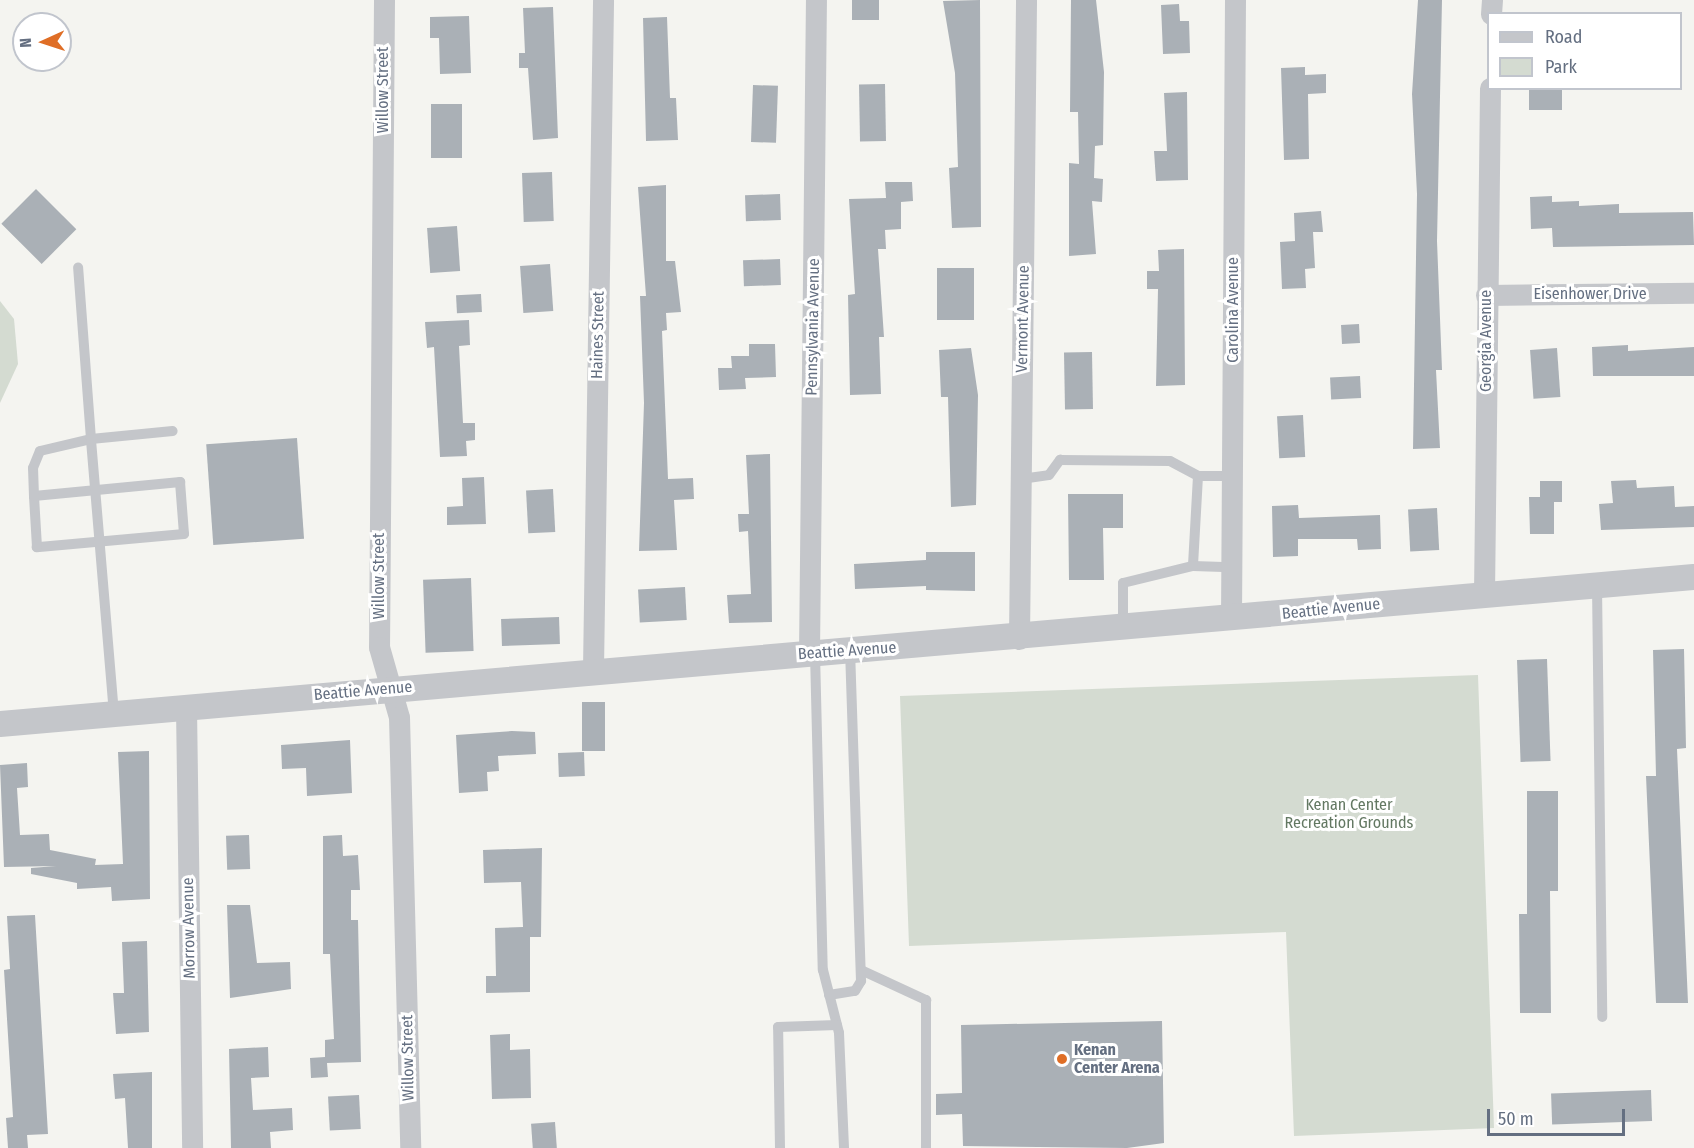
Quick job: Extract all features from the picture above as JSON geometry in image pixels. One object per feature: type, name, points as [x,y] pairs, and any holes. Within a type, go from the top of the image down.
[{"type":"street","name":"Willow Street","points":[[384,0],[379,647],[387,688],[399,717],[411,1148]]},
{"type":"street","name":"Haines Street","points":[[593,669],[603,0]]},
{"type":"street","name":"Pennsylvania Avenue","points":[[812,653],[816,0]]},
{"type":"street","name":"Vermont Avenue","points":[[1019,639],[1026,0]]},
{"type":"street","name":"Carolina Avenue","points":[[1231,619],[1235,0]]},
{"type":"street","name":"Georgia Avenue","points":[[1484,594],[1490,90]]},
{"type":"street","name":"Eisenhower Drive","points":[[1486,295],[1694,293]]},
{"type":"street","name":"Beattie Avenue","points":[[0,724],[593,669],[1019,639],[1484,594],[1694,577]]},
{"type":"street","name":"Morrow Avenue","points":[[186,708],[192,1148]]},
{"type":"lane","points":[[78,267],[114,714]]},
{"type":"lane","points":[[34,496],[180,482],[184,534],[37,547],[34,496],[33,468],[40,451],[91,440],[172,431]]},
{"type":"lane","points":[[1021,479],[1049,475],[1060,460],[1170,461],[1198,476],[1232,476]]},
{"type":"lane","points":[[1193,566],[1198,476]]},
{"type":"lane","points":[[1123,629],[1123,583],[1193,566],[1231,567]]},
{"type":"lane","points":[[1597,585],[1602,1017]]},
{"type":"lane","points":[[829,995],[855,991],[861,970],[850,650]]},
{"type":"lane","points":[[812,653],[824,970],[837,1025],[844,1148]]},
{"type":"lane","points":[[861,970],[926,1000],[926,1148]]},
{"type":"lane","points":[[780,1148],[778,1027],[837,1025]]},
{"type":"green space","points":[[0,301],[14,319],[18,364],[0,403]]},
{"type":"green space","name":"Kenan Center Recreation Grounds","points":[[1478,675],[1494,1128],[1294,1136],[1286,932],[909,946],[900,696]]},
{"type":"building","points":[[852,0],[879,0],[879,20],[852,20]]},
{"type":"building","points":[[980,0],[981,227],[952,228],[949,168],[958,167],[955,73],[943,1]]},
{"type":"building","points":[[1071,0],[1096,0],[1104,72],[1103,145],[1095,146],[1094,178],[1103,179],[1102,202],[1092,201],[1096,254],[1069,256],[1069,163],[1079,164],[1078,112],[1070,112]]},
{"type":"building","points":[[1418,0],[1442,0],[1437,241],[1442,370],[1436,370],[1440,448],[1413,449],[1417,194],[1412,94]]},
{"type":"building","points":[[1179,4],[1180,21],[1189,21],[1190,53],[1163,54],[1161,5]]},
{"type":"building","points":[[553,7],[558,138],[533,140],[528,68],[519,68],[519,53],[525,53],[523,8]]},
{"type":"building","points":[[469,16],[471,73],[440,74],[439,38],[430,38],[430,17]]},
{"type":"building","points":[[667,17],[670,98],[676,98],[678,140],[646,141],[643,18]]},
{"type":"building","points":[[1305,67],[1305,75],[1326,74],[1326,93],[1308,94],[1309,159],[1284,160],[1281,68]]},
{"type":"building","points":[[859,84],[885,84],[886,141],[860,141]]},
{"type":"building","points":[[753,85],[778,86],[776,143],[751,142]]},
{"type":"building","points":[[1529,90],[1562,90],[1562,110],[1529,110]]},
{"type":"building","points":[[1187,92],[1188,180],[1156,181],[1154,151],[1167,151],[1164,93]]},
{"type":"building","points":[[431,104],[462,104],[462,158],[431,158]]},
{"type":"building","points":[[552,172],[554,221],[524,222],[522,173]]},
{"type":"building","points":[[885,182],[912,182],[913,201],[901,202],[901,229],[885,230],[886,249],[878,249],[884,337],[879,337],[881,394],[850,395],[848,295],[855,294],[849,199],[886,198]]},
{"type":"building","points":[[666,185],[666,261],[675,261],[681,312],[666,313],[667,330],[662,331],[668,479],[693,478],[694,499],[674,500],[677,550],[639,551],[644,403],[640,296],[646,296],[638,187]]},
{"type":"building","points":[[36,189],[76,229],[42,264],[1,224]]},
{"type":"building","points":[[780,194],[781,220],[746,221],[745,195]]},
{"type":"building","points":[[1552,196],[1552,202],[1579,201],[1579,206],[1619,204],[1619,213],[1693,212],[1694,245],[1553,247],[1552,228],[1531,229],[1530,197]]},
{"type":"building","points":[[1321,211],[1323,232],[1313,232],[1315,268],[1305,269],[1306,288],[1282,289],[1280,242],[1295,241],[1294,213]]},
{"type":"building","points":[[457,226],[460,271],[430,273],[427,228]]},
{"type":"building","points":[[1184,249],[1185,385],[1156,386],[1158,289],[1147,289],[1147,271],[1159,271],[1158,250]]},
{"type":"building","points":[[780,259],[781,285],[744,286],[743,260]]},
{"type":"building","points":[[550,264],[553,311],[523,313],[520,266]]},
{"type":"building","points":[[937,268],[974,268],[974,320],[937,320]]},
{"type":"building","points":[[481,294],[482,312],[457,313],[456,295]]},
{"type":"building","points":[[469,320],[470,345],[459,346],[463,423],[475,423],[475,440],[466,441],[467,456],[440,457],[434,347],[427,348],[425,322]]},
{"type":"building","points":[[1359,324],[1360,343],[1342,344],[1341,325]]},
{"type":"building","points":[[749,344],[775,344],[776,377],[745,378],[746,389],[719,390],[718,368],[732,368],[731,356],[749,356]]},
{"type":"building","points":[[1628,345],[1628,351],[1694,347],[1694,376],[1593,376],[1592,347]]},
{"type":"building","points":[[971,348],[978,395],[976,505],[951,507],[948,397],[941,397],[939,350]]},
{"type":"building","points":[[1557,348],[1560,397],[1533,399],[1530,350]]},
{"type":"building","points":[[1064,352],[1092,352],[1093,409],[1065,409]]},
{"type":"building","points":[[1360,376],[1361,398],[1331,400],[1330,378]]},
{"type":"building","points":[[1303,415],[1305,457],[1279,458],[1277,416]]},
{"type":"building","points":[[297,438],[304,539],[213,545],[206,444]]},
{"type":"building","points":[[770,454],[772,622],[729,623],[727,595],[751,594],[748,531],[739,532],[738,514],[749,514],[746,455]]},
{"type":"building","points":[[484,477],[486,524],[447,525],[447,507],[463,506],[462,478]]},
{"type":"building","points":[[1636,480],[1637,488],[1674,486],[1675,507],[1694,506],[1694,527],[1601,530],[1599,504],[1613,503],[1611,481]]},
{"type":"building","points":[[1540,481],[1562,481],[1562,502],[1554,502],[1554,534],[1530,534],[1529,497],[1540,497]]},
{"type":"building","points":[[553,489],[555,532],[528,533],[526,490]]},
{"type":"building","points":[[1068,494],[1123,494],[1123,528],[1103,528],[1104,580],[1069,580]]},
{"type":"building","points":[[1298,505],[1299,518],[1380,515],[1381,549],[1358,550],[1357,539],[1298,539],[1298,556],[1273,557],[1272,506]]},
{"type":"building","points":[[1437,508],[1439,550],[1410,551],[1408,510]]},
{"type":"building","points":[[926,552],[975,552],[975,591],[926,590],[926,586],[855,589],[854,564],[926,560]]},
{"type":"building","points":[[471,578],[474,651],[426,653],[423,580]]},
{"type":"building","points":[[685,587],[687,620],[640,622],[638,589]]},
{"type":"building","points":[[559,617],[560,644],[502,646],[501,619]]},
{"type":"building","points":[[1684,649],[1686,748],[1677,749],[1688,1003],[1656,1003],[1646,776],[1656,776],[1653,650]]},
{"type":"building","points":[[1547,659],[1551,761],[1521,762],[1517,660]]},
{"type":"building","points":[[582,702],[605,702],[605,751],[582,751]]},
{"type":"building","points":[[512,731],[535,732],[536,754],[498,756],[499,771],[487,772],[488,791],[459,793],[456,735]]},
{"type":"building","points":[[350,740],[352,793],[307,796],[306,768],[282,769],[281,745]]},
{"type":"building","points":[[149,751],[150,899],[112,901],[111,887],[77,889],[77,883],[31,874],[31,868],[56,866],[4,867],[0,765],[27,763],[28,787],[17,788],[20,835],[49,834],[50,850],[96,859],[95,865],[123,864],[118,752]]},
{"type":"building","points":[[584,752],[585,776],[559,777],[558,753]]},
{"type":"building","points":[[1527,791],[1558,791],[1558,891],[1550,891],[1551,1013],[1520,1013],[1519,914],[1527,914]]},
{"type":"building","points":[[249,835],[250,869],[227,870],[226,836]]},
{"type":"building","points":[[342,835],[343,856],[358,855],[360,890],[351,890],[351,920],[358,920],[361,1062],[327,1063],[328,1077],[311,1078],[310,1058],[325,1057],[325,1040],[334,1039],[330,954],[323,954],[323,836]]},
{"type":"building","points":[[542,848],[541,937],[530,937],[530,992],[486,993],[486,976],[496,976],[495,928],[523,927],[521,882],[484,883],[483,850]]},
{"type":"building","points":[[227,905],[250,905],[257,963],[290,962],[291,989],[230,998]]},
{"type":"building","points":[[35,915],[48,1134],[27,1135],[28,1148],[8,1148],[6,1118],[13,1117],[4,970],[10,969],[7,916]]},
{"type":"building","points":[[147,941],[149,1032],[116,1034],[113,993],[124,993],[122,942]]},
{"type":"building","name":"Kenan Center Arena","points":[[1162,1021],[1164,1143],[1127,1148],[963,1146],[962,1114],[936,1115],[936,1094],[962,1093],[961,1025]]},
{"type":"building","points":[[510,1034],[510,1050],[530,1049],[531,1098],[492,1099],[490,1035]]},
{"type":"building","points":[[268,1047],[269,1077],[251,1078],[253,1110],[292,1108],[293,1130],[270,1132],[271,1148],[231,1148],[229,1049]]},
{"type":"building","points":[[152,1072],[152,1148],[128,1148],[125,1098],[115,1099],[113,1074]]},
{"type":"building","points":[[1651,1090],[1652,1121],[1552,1124],[1551,1093]]},
{"type":"building","points":[[359,1095],[361,1129],[330,1131],[328,1097]]},
{"type":"building","points":[[555,1122],[557,1148],[533,1148],[531,1124]]},
{"type":"place","name":"Kenan Center Arena","points":[[1062,1059]]}]
